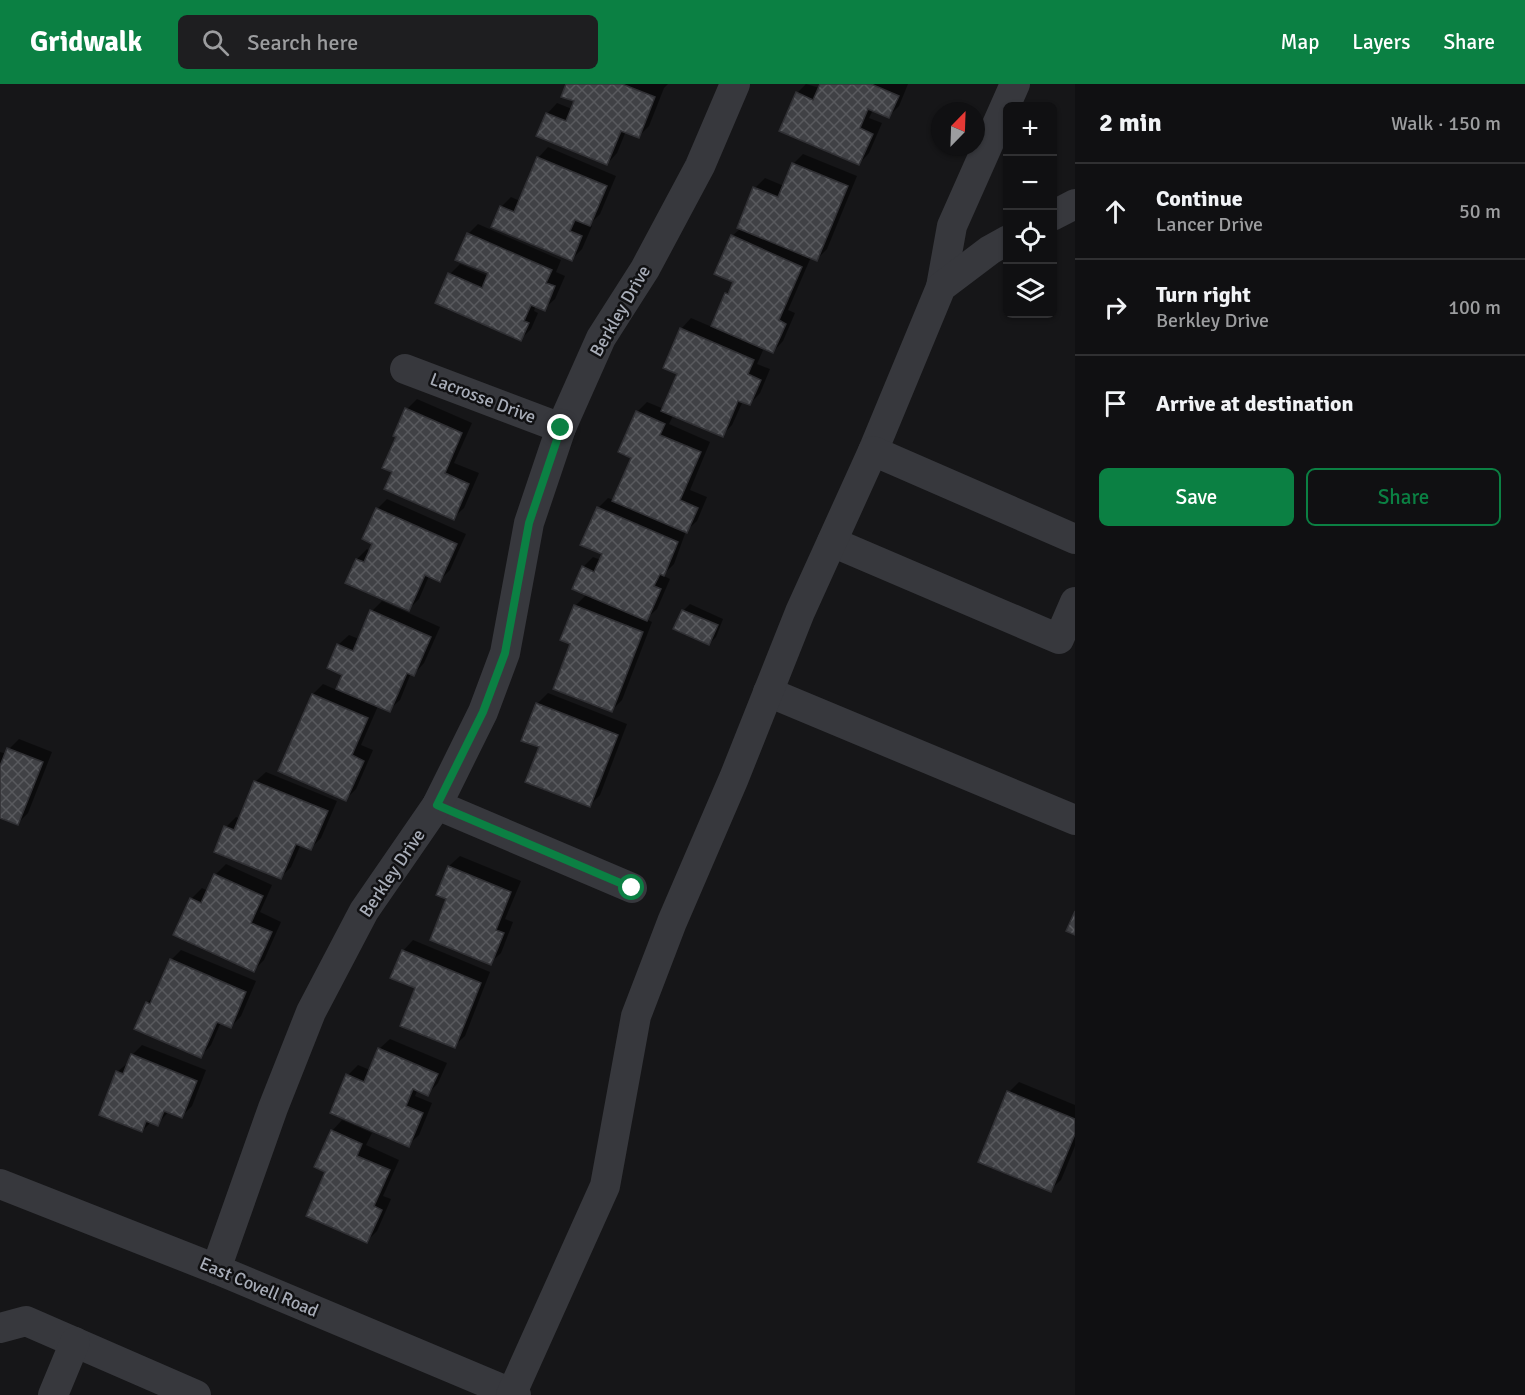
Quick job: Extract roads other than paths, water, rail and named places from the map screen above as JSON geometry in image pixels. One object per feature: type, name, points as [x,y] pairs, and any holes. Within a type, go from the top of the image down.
[{"type":"street","name":"Berkley Drive","points":[[216,1269],[273,1108],[311,1012],[364,911],[437,805],[483,712],[505,653],[529,523],[561,428],[601,338],[645,269],[700,166],[735,84]]},
{"type":"street","points":[[513,1394],[605,1186],[636,1016],[672,922],[734,778],[800,612],[873,451],[941,287],[952,226],[1015,84]]},
{"type":"street","points":[[1057,214],[1075,204]]},
{"type":"street","points":[[941,287],[1003,243]]},
{"type":"street","name":"Lacrosse Drive","points":[[405,369],[561,428]]},
{"type":"street","points":[[873,451],[1075,539]]},
{"type":"street","points":[[832,543],[1059,639],[1075,602]]},
{"type":"street","points":[[768,692],[1075,820]]},
{"type":"street","points":[[437,805],[632,888]]},
{"type":"street","name":"East Covell Road","points":[[0,1184],[216,1269],[513,1394]]},
{"type":"street","points":[[0,1328],[26,1321],[196,1395]]},
{"type":"street","points":[[53,1395],[75,1342]]}]
